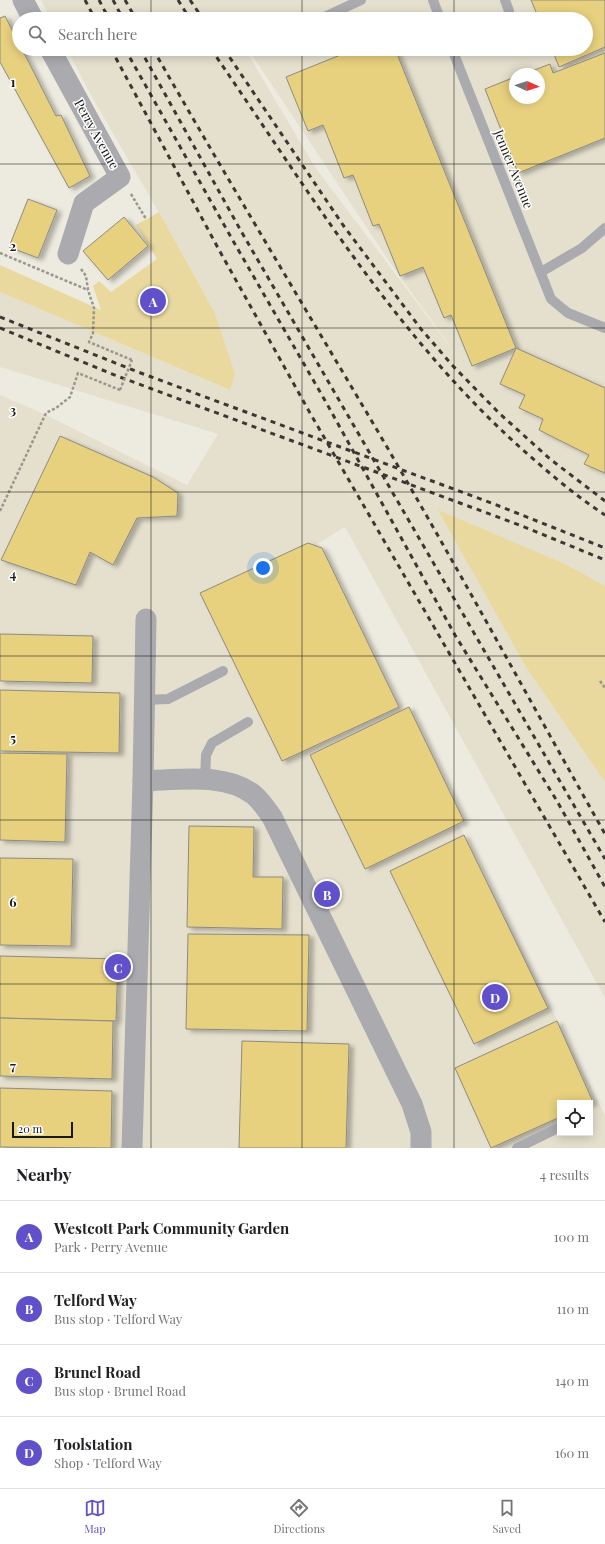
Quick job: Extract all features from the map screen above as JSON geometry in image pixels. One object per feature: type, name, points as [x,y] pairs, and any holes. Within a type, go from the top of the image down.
[{"type":"street","points":[[23,0],[29,12]]},
{"type":"street","name":"Perry Avenue","points":[[54,56],[120,177],[84,203],[68,254]]},
{"type":"street","points":[[132,1148],[143,781],[146,619]]},
{"type":"street","points":[[143,781],[205,780],[234,784],[255,796],[272,817],[412,1104],[421,1132],[421,1148]]},
{"type":"lane","points":[[335,12],[361,0]]},
{"type":"lane","points":[[433,0],[437,12]]},
{"type":"lane","points":[[505,0],[509,12]]},
{"type":"lane","name":"Jenner Avenue","points":[[455,56],[551,299],[568,312],[605,328]]},
{"type":"lane","points":[[540,272],[582,248],[605,228]]},
{"type":"lane","points":[[144,700],[168,699],[223,670]]},
{"type":"lane","points":[[205,780],[206,755],[212,743],[248,722]]},
{"type":"lane","points":[[517,1148],[557,1128]]},
{"type":"path","points":[[120,177],[146,219]]},
{"type":"path","points":[[0,252],[88,290]]},
{"type":"path","points":[[0,512],[46,413],[56,408],[70,397],[78,373],[120,390],[132,360],[89,342],[93,333],[94,308],[88,290],[86,276],[68,254]]},
{"type":"path","points":[[600,681],[605,688]]},
{"type":"shaded area","points":[[41,0],[605,0],[605,998],[345,527],[317,544],[605,1115],[605,1148],[0,1148],[0,395],[44,414],[187,485],[218,434],[0,367],[0,292],[230,390],[214,311],[91,95],[71,56],[249,56],[315,167],[460,360],[391,264],[253,56],[593,56],[593,12],[224,12],[221,8],[223,12],[47,12]]},
{"type":"shaded area","points":[[159,212],[214,311],[235,374],[230,390],[0,292],[0,265],[101,310],[93,286],[99,281],[111,292],[157,259],[136,225]]},
{"type":"shaded area","points":[[438,510],[565,564],[605,586],[605,782],[526,667]]},
{"type":"building","points":[[531,0],[605,0],[605,47],[593,52],[593,12],[536,12]]},
{"type":"building","points":[[5,16],[12,30],[12,56],[26,56],[56,116],[61,115],[90,176],[69,188],[0,62],[0,18]]},
{"type":"building","points":[[605,53],[605,138],[518,173],[485,89],[509,79],[509,104],[545,104],[545,68],[540,68],[550,64],[553,73]]},
{"type":"building","points":[[338,56],[398,56],[516,348],[472,366],[451,315],[444,318],[423,267],[400,276],[379,224],[373,226],[353,175],[344,178],[323,125],[308,131],[286,77]]},
{"type":"building","points":[[555,56],[584,56],[559,67]]},
{"type":"building","points":[[28,199],[57,210],[38,258],[9,247]]},
{"type":"building","points":[[124,217],[148,246],[108,280],[83,251]]},
{"type":"building","points":[[516,348],[605,388],[605,473],[584,464],[589,455],[539,430],[543,419],[519,408],[525,395],[500,384]]},
{"type":"building","points":[[60,436],[153,477],[178,493],[177,516],[137,518],[113,565],[90,552],[76,585],[1,560]]},
{"type":"building","points":[[308,543],[322,548],[399,707],[282,761],[200,593]]},
{"type":"building","points":[[0,634],[93,636],[92,683],[0,681]]},
{"type":"building","points":[[0,690],[120,693],[119,753],[0,751]]},
{"type":"building","points":[[409,707],[464,821],[365,869],[310,755]]},
{"type":"building","points":[[0,753],[67,754],[65,842],[0,840]]},
{"type":"building","points":[[189,826],[254,827],[253,877],[283,877],[282,929],[187,927]]},
{"type":"building","points":[[464,835],[548,1008],[474,1044],[390,871]]},
{"type":"building","points":[[0,858],[73,859],[71,946],[0,945]]},
{"type":"building","points":[[188,934],[309,935],[307,1031],[186,1029]]},
{"type":"building","points":[[0,956],[118,959],[116,1021],[0,1018]]},
{"type":"building","points":[[0,1018],[113,1021],[112,1079],[0,1076]]},
{"type":"building","points":[[557,1021],[592,1100],[557,1100],[557,1118],[491,1148],[455,1068]]},
{"type":"building","points":[[242,1041],[349,1044],[346,1148],[239,1148]]},
{"type":"building","points":[[0,1088],[112,1091],[111,1148],[0,1147]]},
{"type":"railway","points":[[85,0],[91,12]]},
{"type":"railway","points":[[99,0],[105,12]]},
{"type":"railway","points":[[113,0],[119,12]]},
{"type":"railway","points":[[125,0],[132,12]]},
{"type":"railway","points":[[178,0],[186,12]]},
{"type":"railway","points":[[190,0],[198,12]]},
{"type":"railway","points":[[115,56],[218,248],[310,413],[605,922]]},
{"type":"railway","points":[[129,56],[327,404],[455,635],[557,801],[605,887]]},
{"type":"railway","points":[[144,56],[241,231],[605,859]]},
{"type":"railway","points":[[157,56],[406,480],[605,834]]},
{"type":"railway","points":[[216,56],[355,259],[393,310],[434,359],[477,406],[523,450],[563,484],[605,515]]},
{"type":"railway","points":[[229,56],[343,225],[421,329],[453,366],[499,413],[550,459],[605,501]]},
{"type":"railway","points":[[0,317],[138,372],[494,504],[605,548]]},
{"type":"railway","points":[[0,328],[117,376],[522,526],[605,560]]},
{"type":"place","name":"Westcott Park Community Garden","points":[[153,301]]},
{"type":"place","name":"Telford Way","points":[[327,894]]},
{"type":"place","name":"Brunel Road","points":[[118,967]]},
{"type":"place","name":"Toolstation","points":[[495,997]]}]
